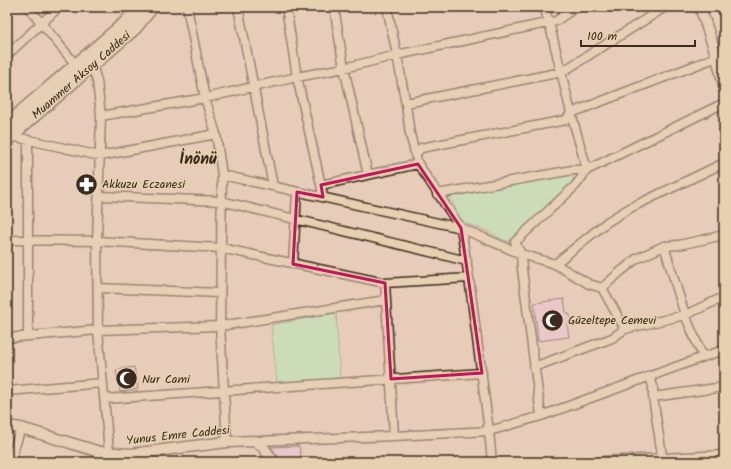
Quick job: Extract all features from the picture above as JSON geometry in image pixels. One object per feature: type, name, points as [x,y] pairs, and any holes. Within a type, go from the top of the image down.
[{"type":"main road","points":[[8,134],[22,112],[126,22],[139,7]]},
{"type":"main road","name":"Muammer Aksoy Caddesi","points":[[8,134],[21,127],[135,28],[152,7]]},
{"type":"street","points":[[28,7],[76,65]]},
{"type":"street","points":[[7,55],[59,7]]},
{"type":"street","points":[[187,7],[205,98],[216,134],[222,175],[220,326],[227,442]]},
{"type":"street","points":[[238,7],[272,186]]},
{"type":"street","points":[[286,7],[297,77],[323,197]]},
{"type":"street","points":[[334,7],[344,68],[368,174]]},
{"type":"street","points":[[387,7],[406,103],[410,134],[418,164],[461,228],[467,261],[482,373],[492,462]]},
{"type":"street","points":[[544,7],[587,170]]},
{"type":"street","points":[[101,116],[253,88],[297,77],[556,21],[576,7]]},
{"type":"street","points":[[406,103],[562,72],[665,7]]},
{"type":"street","points":[[700,7],[720,57],[724,86]]},
{"type":"street","points":[[415,155],[421,148],[566,120],[571,112],[720,57]]},
{"type":"street","points":[[92,65],[97,81],[101,116],[97,241],[98,330],[110,452]]},
{"type":"street","points":[[437,194],[573,170],[587,170],[724,103]]},
{"type":"street","points":[[8,134],[100,156],[216,134]]},
{"type":"street","points":[[28,140],[28,336]]},
{"type":"street","points":[[555,264],[607,222],[630,208],[724,163]]},
{"type":"street","points":[[321,185],[418,164]]},
{"type":"street","points":[[541,416],[521,254],[515,242],[576,185],[587,170]]},
{"type":"street","points":[[222,175],[461,228],[521,254],[555,264],[589,284],[602,288],[625,329]]},
{"type":"street","points":[[293,264],[297,192]]},
{"type":"street","points":[[99,196],[221,200],[467,261]]},
{"type":"street","points":[[602,288],[636,259],[664,246],[679,245],[724,235]]},
{"type":"street","points":[[7,240],[97,241],[221,248],[385,283],[469,278]]},
{"type":"street","points":[[664,246],[685,315],[703,357]]},
{"type":"street","points":[[385,283],[394,436]]},
{"type":"street","points":[[98,288],[220,293]]},
{"type":"street","points":[[534,367],[612,338],[625,329],[685,315],[724,297]]},
{"type":"street","points":[[7,338],[98,330],[220,326],[386,300]]},
{"type":"street","points":[[255,441],[489,431],[541,416],[724,350]]},
{"type":"street","points":[[105,399],[482,373]]},
{"type":"street","points":[[649,376],[652,386],[663,460]]},
{"type":"street","points":[[7,391],[103,383]]},
{"type":"street","points":[[653,397],[724,387]]},
{"type":"street","name":"Yunus Emre Caddesi","points":[[7,426],[21,428],[100,452],[110,452],[132,458],[227,442],[255,441]]},
{"type":"street","points":[[10,462],[21,428]]},
{"type":"street","points":[[255,441],[263,448],[274,462]]},
{"type":"street","points":[[602,462],[724,456]]},
{"type":"highlighted area","points":[[418,164],[461,228],[482,373],[391,379],[385,283],[293,264],[297,192],[323,197],[321,185]]},
{"type":"green space","points":[[569,174],[573,178],[571,185],[508,241],[465,223],[459,217],[451,198],[453,195]]},
{"type":"green space","points":[[336,313],[340,379],[277,383],[271,325]]},
{"type":"building","name":"Güzeltepe Cemevi","points":[[564,299],[566,312],[571,318],[567,325],[569,337],[538,341],[534,303]]},
{"type":"building","name":"Nur Cami","points":[[134,367],[138,389],[120,392],[116,370]]},
{"type":"building","points":[[299,446],[302,462],[280,462],[279,458],[271,447]]},
{"type":"place","name":"Akkuzu Eczanesi","points":[[87,184]]},
{"type":"place","name":"Güzeltepe Cemevi","points":[[553,320]]},
{"type":"place","name":"Nur Cami","points":[[127,379]]},
{"type":"district","name":"İnönü","points":[[198,158]]}]
